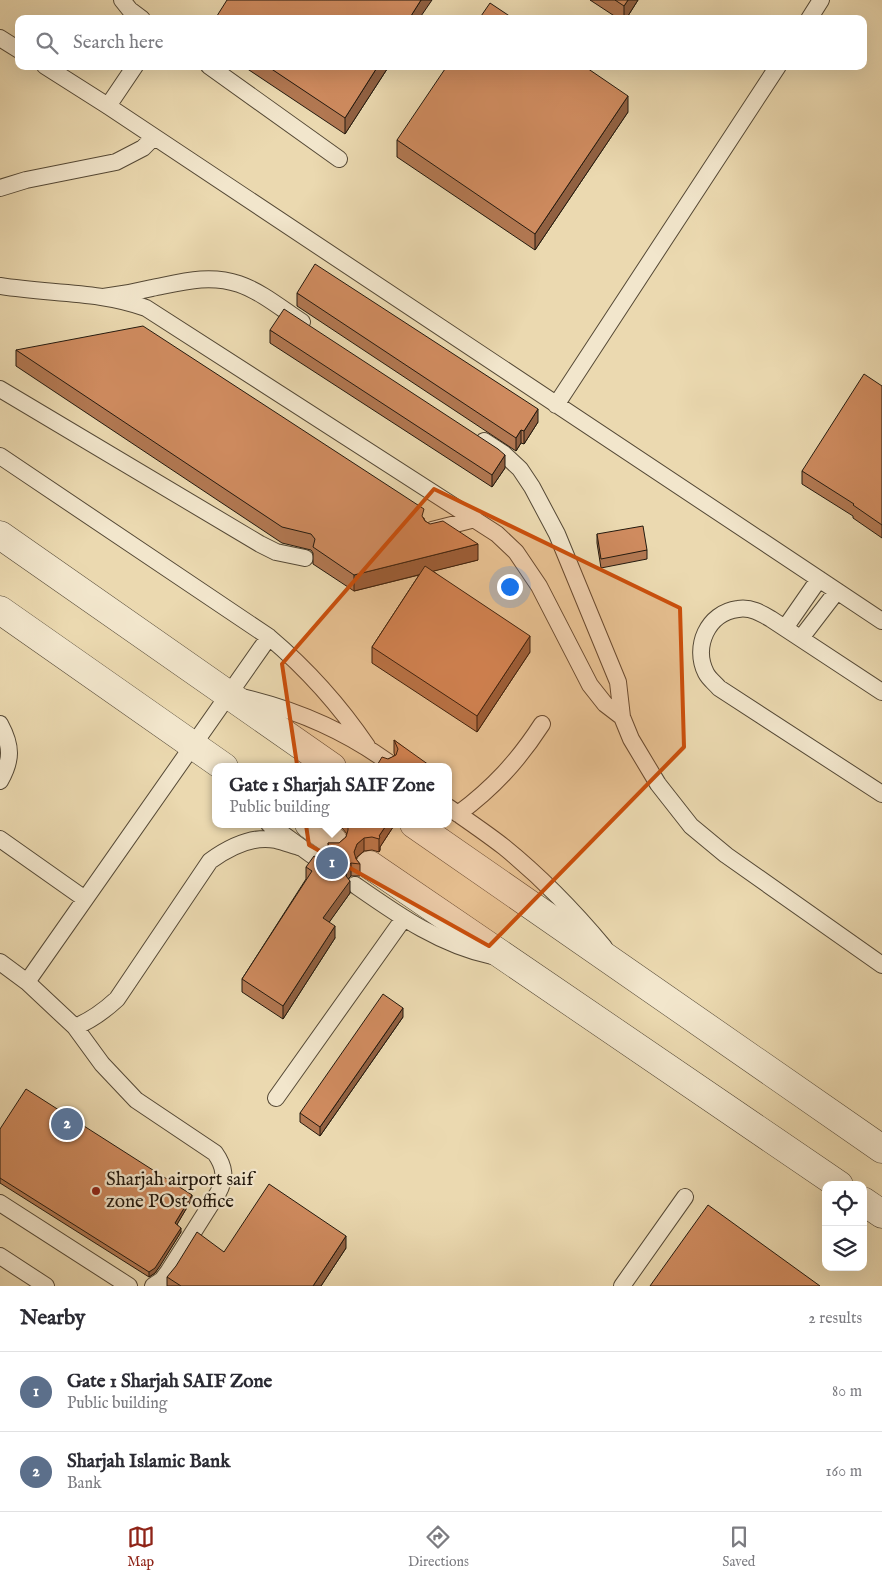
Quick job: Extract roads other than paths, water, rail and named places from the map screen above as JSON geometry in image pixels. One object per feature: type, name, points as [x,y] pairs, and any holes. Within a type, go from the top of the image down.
[{"type":"street","points":[[0,535],[326,763]]},
{"type":"street","points":[[0,610],[218,763]]},
{"type":"street","points":[[420,828],[882,1149]]},
{"type":"street","points":[[304,836],[326,851]]},
{"type":"street","points":[[362,875],[508,960],[833,1181]]},
{"type":"street","points":[[867,1204],[882,1214]]},
{"type":"lane","points":[[122,0],[137,15]]},
{"type":"lane","points":[[812,15],[821,0]]},
{"type":"lane","points":[[0,38],[15,47]]},
{"type":"lane","points":[[51,70],[882,621]]},
{"type":"lane","points":[[108,106],[132,70]]},
{"type":"lane","points":[[215,70],[339,159]]},
{"type":"lane","points":[[556,405],[775,70]]},
{"type":"lane","points":[[0,188],[26,180],[116,162],[142,148],[154,137]]},
{"type":"lane","points":[[103,297],[128,294],[199,278],[220,279],[241,284],[260,294],[317,331]]},
{"type":"lane","points":[[0,286],[125,300],[146,308],[497,534],[516,552],[539,586],[590,685],[601,699],[622,717]]},
{"type":"lane","points":[[0,389],[260,544],[276,552],[305,558]]},
{"type":"lane","points":[[471,433],[504,454],[520,469],[532,487],[566,553],[612,665],[618,682],[622,717],[632,739],[658,784],[690,826],[726,855],[882,965]]},
{"type":"lane","points":[[0,456],[269,637],[297,660],[323,687],[346,715],[367,746]]},
{"type":"lane","points":[[432,530],[475,519]]},
{"type":"lane","points":[[785,628],[819,579]]},
{"type":"lane","points":[[801,638],[837,591]]},
{"type":"lane","points":[[882,692],[756,610],[739,609],[722,614],[709,626],[702,641],[701,659],[707,675],[719,688],[882,794]]},
{"type":"lane","points":[[28,982],[269,637]]},
{"type":"lane","points":[[228,694],[267,703],[305,716],[367,746],[388,762]]},
{"type":"lane","points":[[0,724],[7,736],[10,752],[8,767],[0,782]]},
{"type":"lane","points":[[453,810],[478,799],[513,764],[542,724]]},
{"type":"lane","points":[[192,745],[212,765]]},
{"type":"lane","points":[[453,810],[504,847],[547,885],[587,926],[624,970]]},
{"type":"lane","points":[[281,828],[304,836]]},
{"type":"lane","points":[[75,1027],[105,1011],[117,999],[210,861],[225,850],[249,841],[304,836]]},
{"type":"lane","points":[[0,839],[85,899]]},
{"type":"lane","points":[[362,875],[404,918],[423,931],[450,944],[479,954],[508,960]]},
{"type":"lane","points":[[276,1098],[404,918]]},
{"type":"lane","points":[[0,962],[28,982],[75,1027],[102,1064],[136,1100],[215,1153],[222,1162],[224,1172],[223,1184],[218,1193],[168,1272],[162,1280],[153,1286]]},
{"type":"lane","points":[[622,1286],[684,1197]]},
{"type":"lane","points":[[0,1203],[129,1286]]},
{"type":"lane","points":[[0,1256],[46,1286]]},
{"type":"place","name":"Gate 1 Sharjah SAIF Zone","points":[[332,863]]},
{"type":"place","name":"Sharjah Islamic Bank","points":[[67,1124]]},
{"type":"place","name":"Sharjah airport saif zone POst office","points":[[96,1191]]}]
